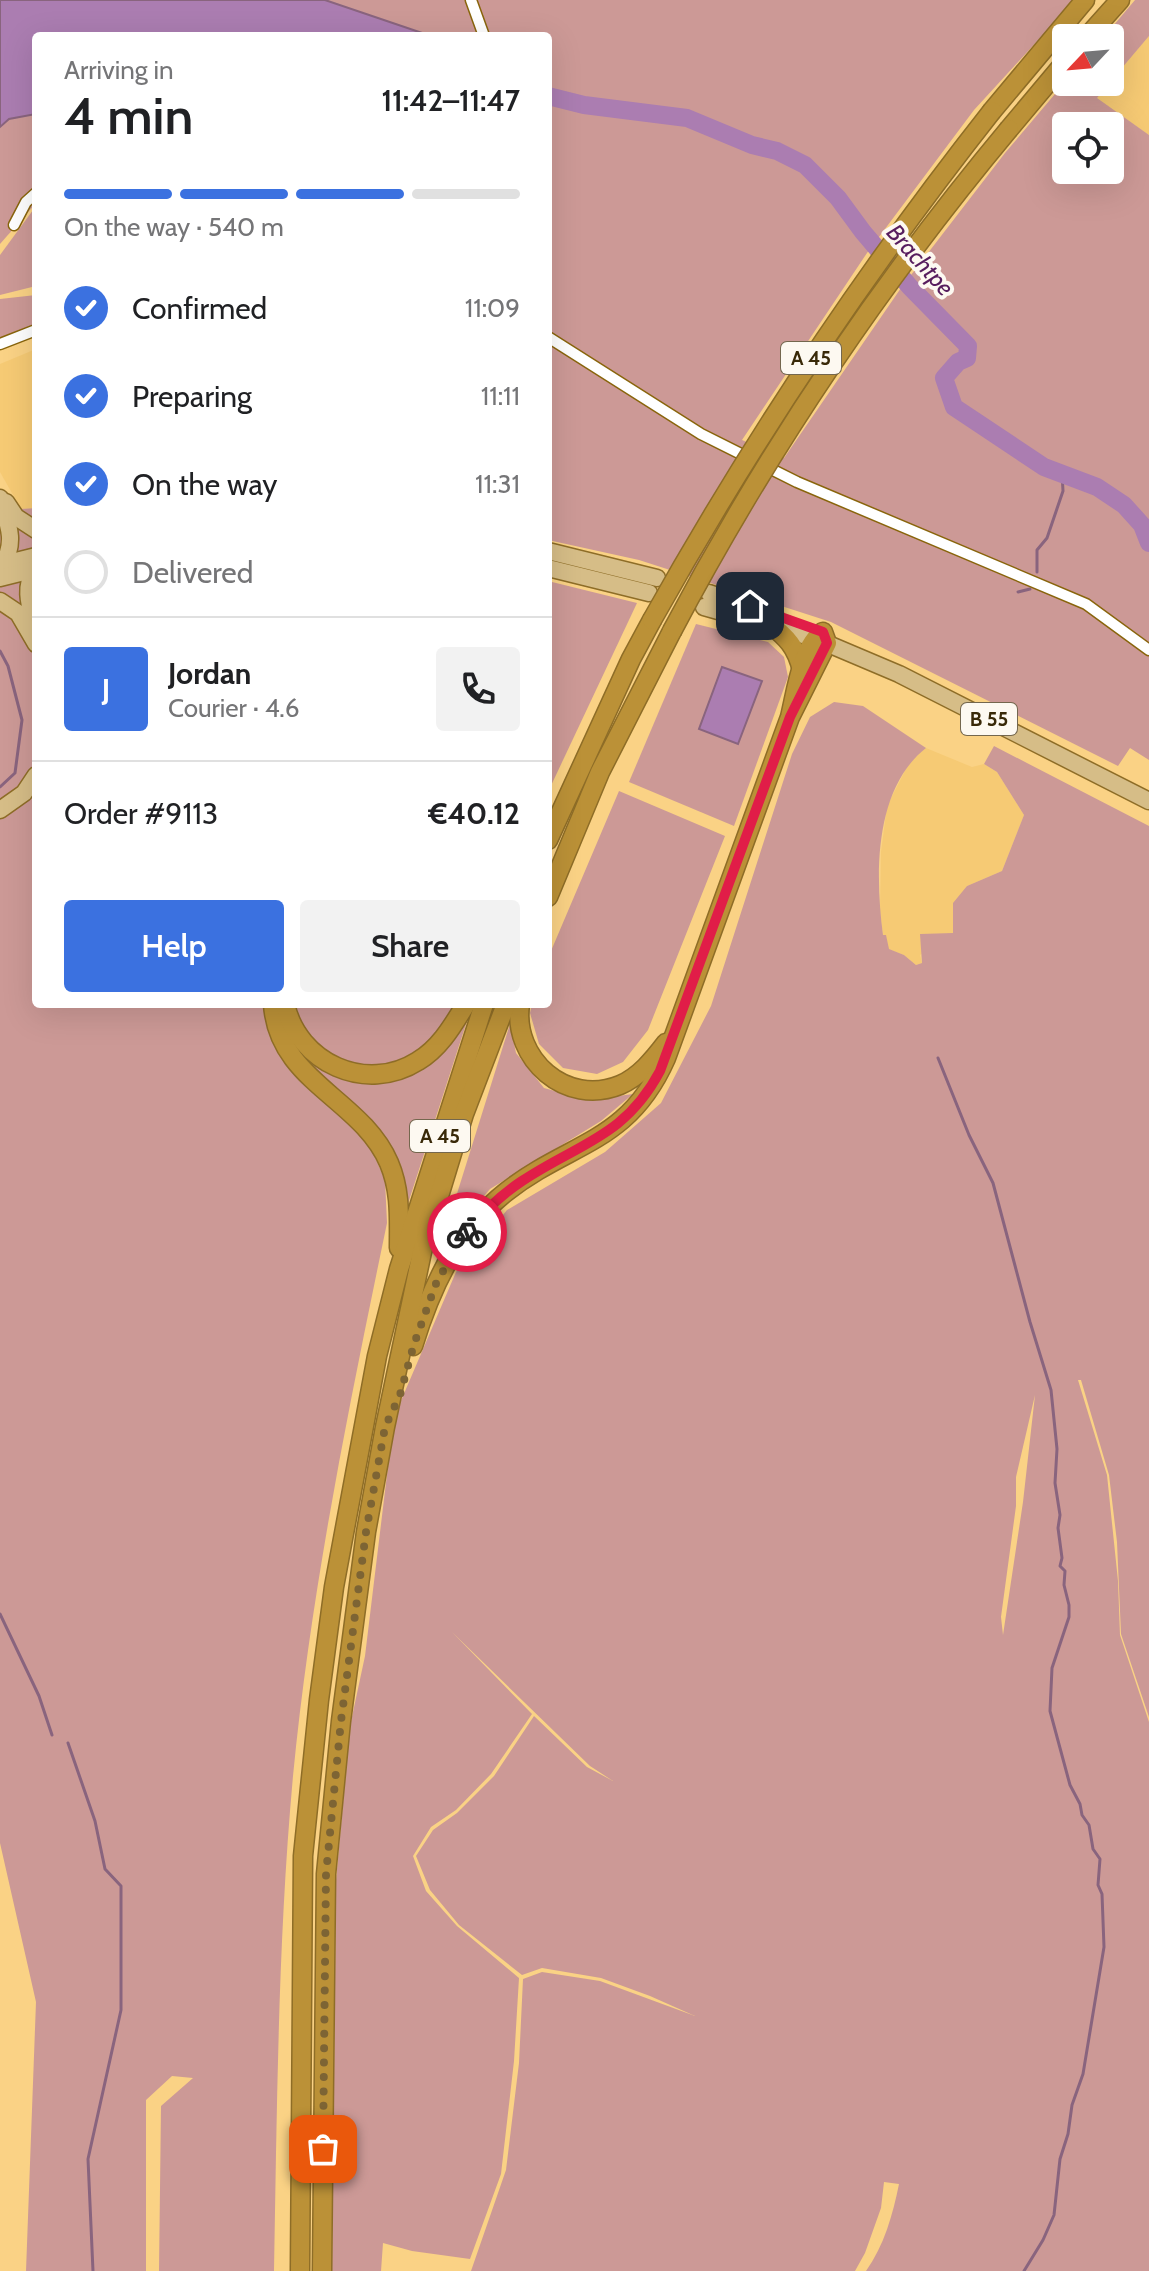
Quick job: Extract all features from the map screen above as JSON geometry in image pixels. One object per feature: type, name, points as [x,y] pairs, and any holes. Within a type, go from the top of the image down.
[{"type":"highway","name":"A 45","points":[[552,831],[652,620],[740,468],[802,370],[885,250],[992,111],[1085,0]]},
{"type":"highway","points":[[1099,24],[1120,0]]},
{"type":"highway","name":"A 45","points":[[552,887],[600,772],[730,524],[815,387],[916,244],[1052,78]]},
{"type":"highway","points":[[769,623],[791,640],[798,652],[802,670]]},
{"type":"highway","points":[[790,717],[802,670],[821,637]]},
{"type":"highway","points":[[385,1427],[400,1395],[417,1333],[437,1281],[467,1232],[507,1192],[538,1171],[606,1134],[628,1116],[660,1071],[821,637]]},
{"type":"highway","points":[[274,1008],[279,1035],[290,1056],[305,1074],[370,1132],[385,1154],[399,1200],[399,1269]]},
{"type":"highway","points":[[287,1008],[296,1031],[317,1056],[336,1067],[367,1075],[388,1073],[418,1061],[445,1037],[463,1008]]},
{"type":"highway","name":"A 45","points":[[300,2271],[303,1856],[334,1587],[377,1356],[399,1269],[483,1008]]},
{"type":"highway","name":"A 45","points":[[322,2271],[326,1874],[341,1721],[366,1532],[422,1252],[464,1114],[504,1008]]},
{"type":"highway","points":[[520,1008],[520,1031],[533,1060],[547,1075],[574,1088],[603,1089],[631,1079],[656,1055],[674,1031]]},
{"type":"main road","points":[[0,492],[16,517],[32,527]]},
{"type":"main road","points":[[0,498],[11,542],[10,552],[1,569]]},
{"type":"main road","points":[[552,552],[653,585],[552,569]]},
{"type":"main road","points":[[1,569],[32,557]]},
{"type":"main road","points":[[1,569],[32,569]]},
{"type":"main road","points":[[32,574],[27,590],[32,612]]},
{"type":"main road","points":[[769,623],[707,600],[821,637]]},
{"type":"main road","points":[[0,601],[18,613],[32,637]]},
{"type":"main road","name":"B 55","points":[[769,623],[821,637],[901,670],[1149,801]]},
{"type":"main road","points":[[0,810],[24,793],[32,781]]},
{"type":"street","points":[[471,0],[483,32]]},
{"type":"street","points":[[14,225],[32,197]]},
{"type":"street","points":[[0,344],[32,332]]},
{"type":"street","points":[[552,340],[701,434],[797,482],[1086,604],[1149,650]]},
{"type":"shaded area","points":[[0,0],[325,0],[419,32],[32,32],[32,115],[9,119],[0,127]]},
{"type":"shaded area","points":[[325,0],[1075,0],[974,110],[867,253],[742,440],[784,458],[901,288],[1005,153],[1053,96],[1099,96],[1097,98],[1117,112],[1052,112],[1052,184],[1124,184],[1124,117],[1149,135],[1149,760],[1130,748],[1118,766],[831,622],[639,560],[552,541],[552,345],[575,354],[552,334],[552,32],[419,32]]},
{"type":"shaded area","points":[[1135,0],[1149,0],[1149,36],[1124,65],[1124,24],[1115,24]]},
{"type":"shaded area","points":[[1149,36],[1149,135],[1124,118],[1124,112],[1116,112],[1096,98],[1124,96],[1124,65]]},
{"type":"shaded area","points":[[32,115],[32,208],[0,244],[0,127],[8,119]]},
{"type":"shaded area","points":[[32,211],[32,287],[0,295],[0,255]]},
{"type":"shaded area","points":[[32,295],[32,337],[0,347],[0,299]]},
{"type":"shaded area","points":[[32,351],[32,508],[21,509],[0,472],[0,364]]},
{"type":"shaded area","points":[[0,492],[21,509],[32,508],[32,1008],[265,1008],[271,1031],[368,1141],[385,1180],[387,1223],[345,1429],[321,1568],[293,1776],[281,1961],[274,2271],[159,2271],[161,2106],[193,2078],[172,2076],[146,2100],[146,2271],[26,2271],[36,2002],[0,1843]]},
{"type":"shaded area","points":[[552,582],[637,603],[552,784]]},
{"type":"shaded area","points":[[696,624],[768,642],[784,657],[788,677],[734,826],[629,782]]},
{"type":"shaded area","points":[[722,667],[762,681],[738,744],[699,729]]},
{"type":"shaded area","points":[[834,702],[863,706],[926,748],[909,765],[896,786],[887,809],[879,860],[883,935],[886,935],[889,949],[904,955],[916,965],[922,963],[920,934],[953,933],[953,903],[967,886],[1002,871],[1024,815],[997,772],[984,764],[994,746],[1149,826],[1149,1717],[1121,1634],[1117,1542],[1109,1475],[1081,1380],[1078,1380],[1107,1475],[1120,1635],[1149,1722],[1149,2271],[866,2271],[887,2229],[899,2184],[884,2182],[881,2208],[855,2271],[471,2271],[506,2170],[519,2063],[523,1979],[542,1972],[600,1981],[695,2016],[601,1978],[542,1968],[522,1975],[459,1925],[430,1890],[416,1856],[433,1830],[457,1813],[494,1776],[534,1716],[587,1767],[613,1781],[590,1766],[452,1632],[532,1714],[491,1774],[456,1810],[431,1827],[413,1856],[426,1891],[457,1926],[519,1978],[514,2061],[501,2174],[470,2259],[412,2251],[383,2243],[381,2271],[332,2271],[336,1880],[350,1726],[365,1656],[394,1417],[456,1272],[507,1210],[605,1152],[661,1103],[711,1006],[792,754],[810,717]],"holes":[[[1035,1395],[1003,1635],[1001,1617],[1016,1506],[1016,1477]]]},
{"type":"shaded area","points":[[926,748],[972,767],[984,764],[997,772],[1024,815],[1002,871],[967,886],[953,933],[920,955],[922,963],[916,965],[904,955],[888,949],[886,936],[883,935],[880,911],[881,852],[887,806],[911,759]]},
{"type":"shaded area","points":[[619,791],[725,836],[648,1030],[623,1062],[597,1074],[563,1068],[539,1044],[530,1013],[531,1008],[552,1008],[552,949]]},
{"type":"shaded area","points":[[293,1008],[459,1008],[467,1021],[404,1216],[401,1167],[377,1129],[310,1065],[292,1037]]},
{"type":"shaded area","points":[[510,1024],[516,1053],[544,1088],[588,1100],[633,1094],[601,1121],[490,1189],[457,1228],[435,1264]]},
{"type":"waterway","name":"Brachtpe","points":[[552,97],[584,105],[687,118],[752,145],[777,151],[805,165],[838,198],[910,287],[968,346],[967,358],[958,362],[944,378],[954,407],[1044,467],[1097,487],[1124,505],[1142,525],[1149,543]]},
{"type":"waterway","points":[[1037,572],[1037,550],[1047,538],[1063,491],[1062,473]]},
{"type":"waterway","points":[[1018,592],[1030,589]]},
{"type":"waterway","points":[[0,651],[8,666],[22,720],[15,773],[0,787]]},
{"type":"waterway","points":[[938,1058],[969,1135],[993,1183],[1051,1390],[1057,1449],[1055,1483],[1060,1515],[1060,1566],[1065,1571],[1069,1617],[1052,1668],[1050,1711],[1070,1785],[1089,1825],[1093,1849],[1100,1859],[1098,1885],[1102,1894],[1104,1947],[1083,2074],[1072,2105],[1060,2159],[1054,2215],[1024,2271]]},
{"type":"waterway","points":[[0,1614],[39,1696],[52,1735]]},
{"type":"waterway","points":[[68,1743],[95,1821],[105,1869],[121,1886],[121,2010],[88,2159],[93,2271]]},
{"type":"way so far","points":[[323,2149],[326,1874],[341,1721],[366,1532],[385,1427],[400,1395],[420,1323],[437,1281],[455,1247],[467,1232]]},
{"type":"route","points":[[467,1232],[492,1204],[522,1181],[617,1126],[638,1105],[660,1071],[790,717],[827,643],[823,632],[750,606]]}]
